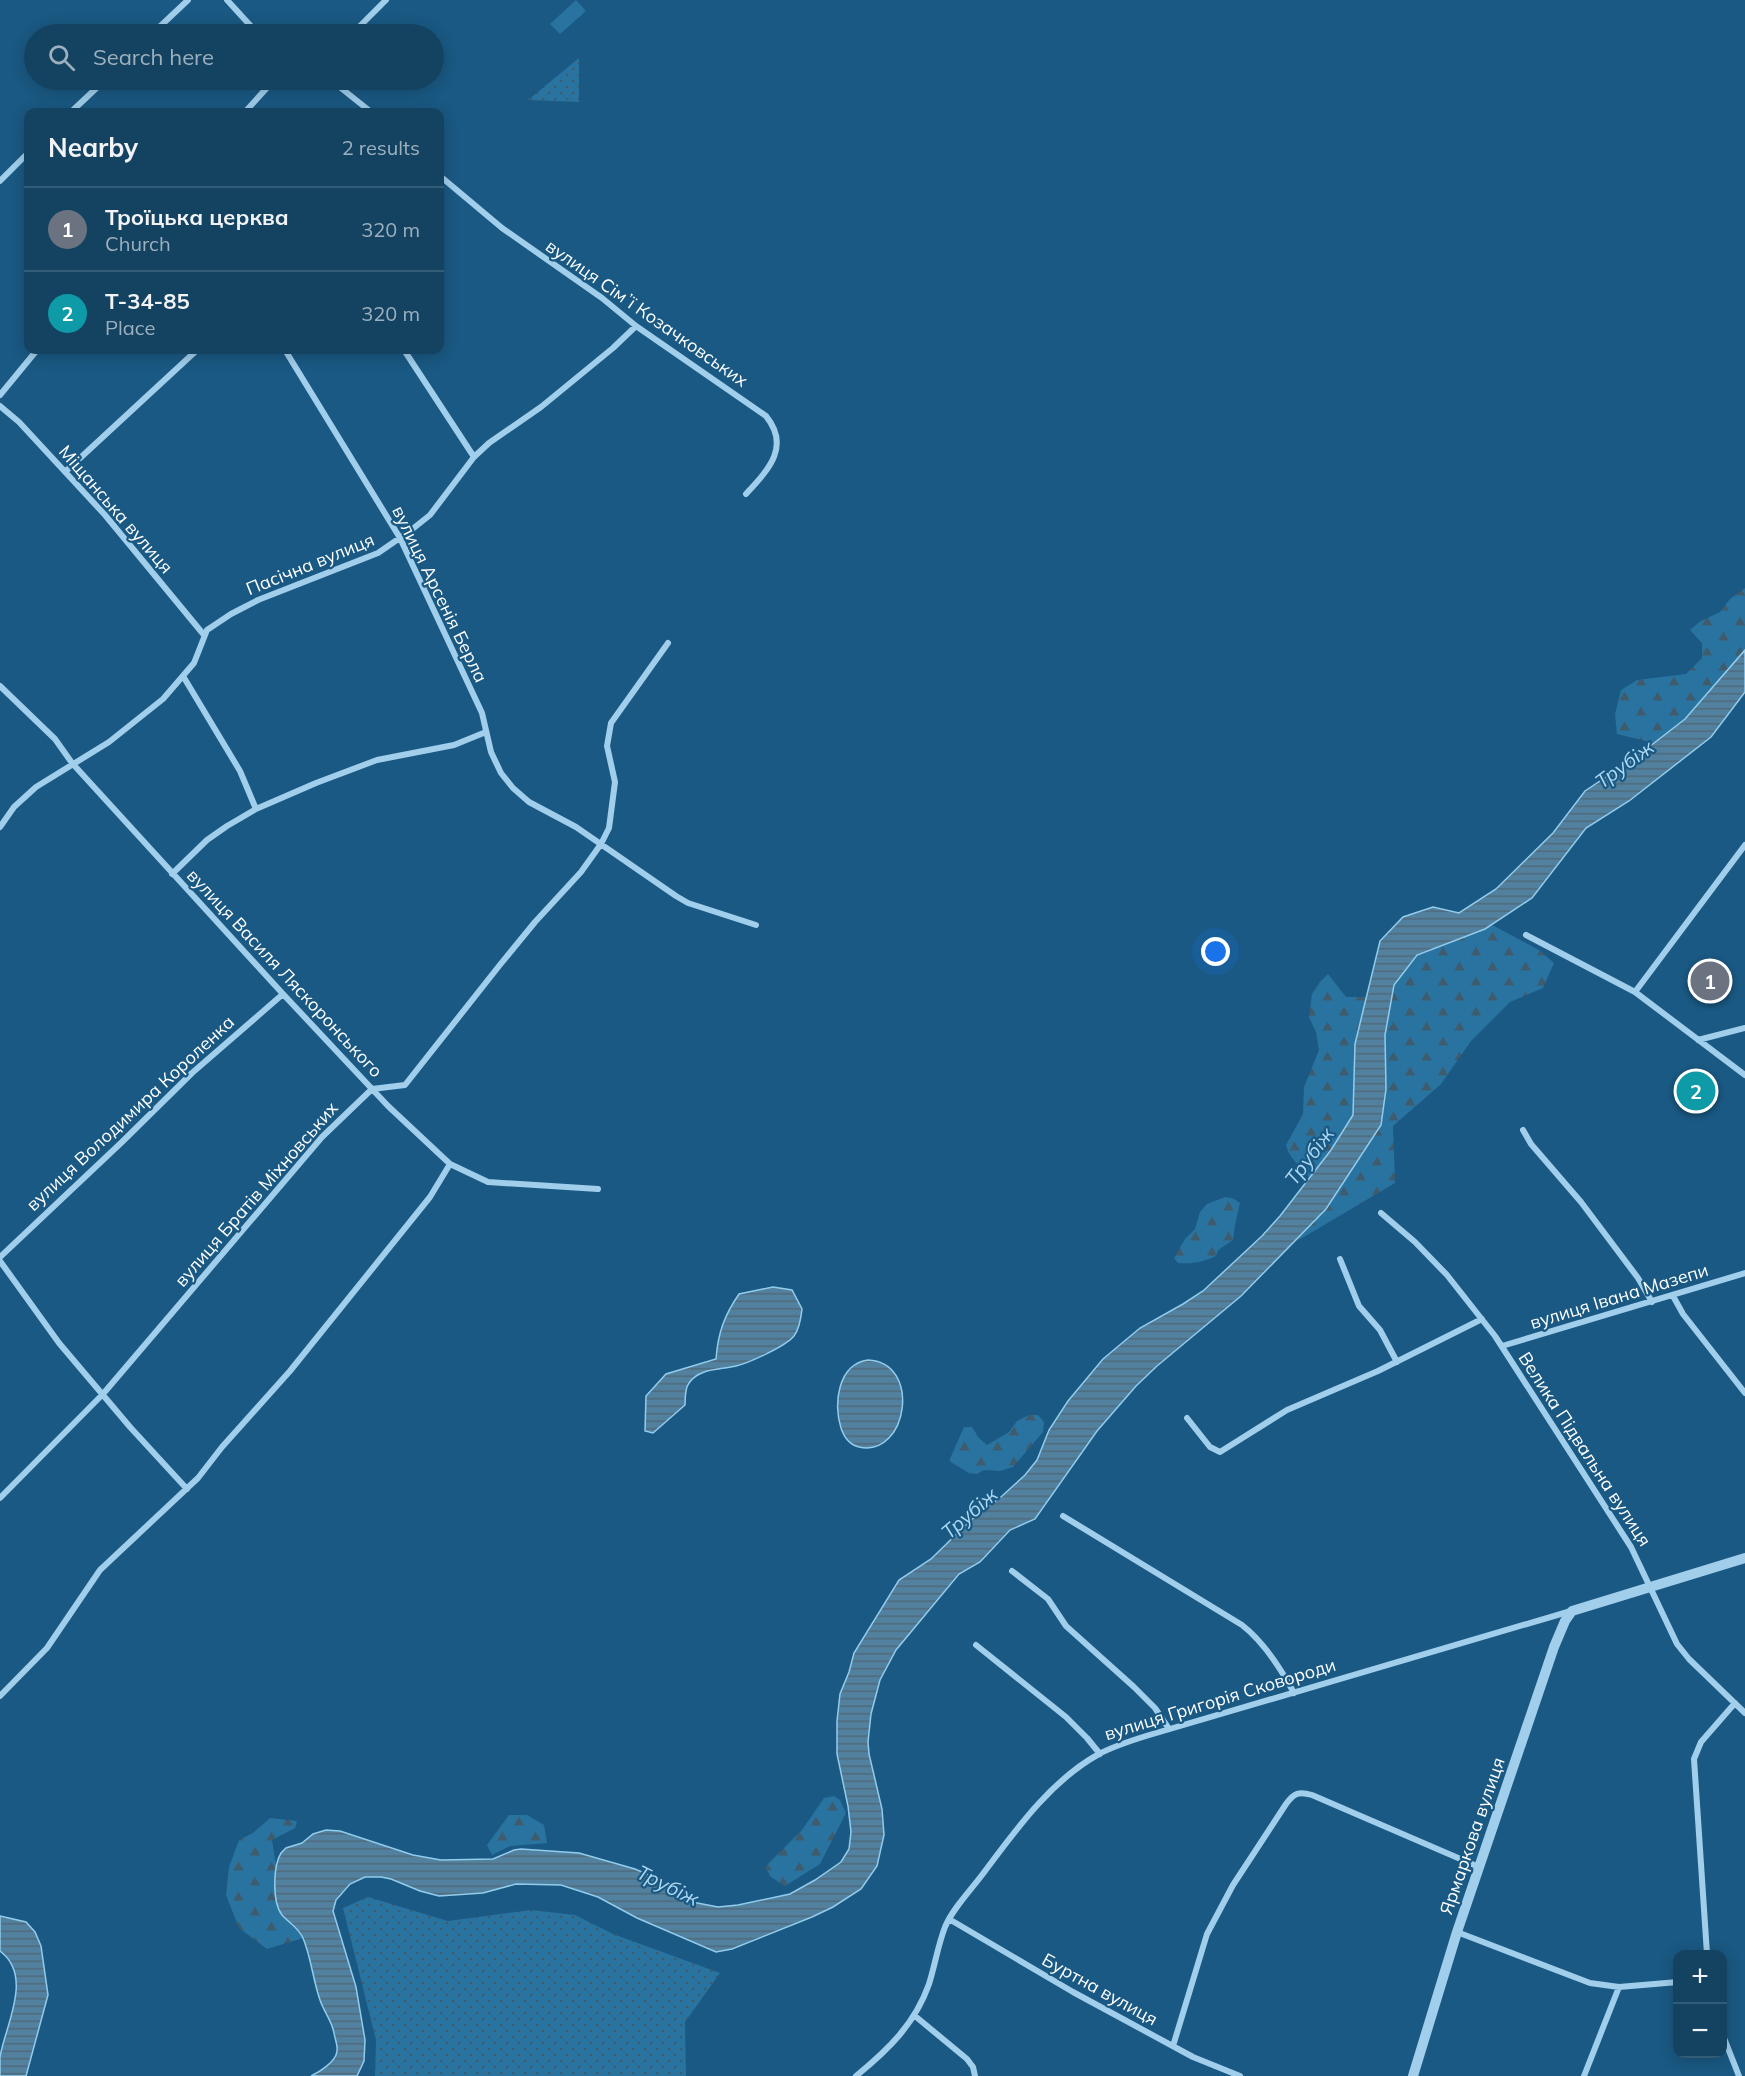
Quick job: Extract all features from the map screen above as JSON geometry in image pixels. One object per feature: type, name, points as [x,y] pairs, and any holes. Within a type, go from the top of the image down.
[{"type":"street","points":[[163,24],[188,0]]},
{"type":"street","points":[[227,0],[249,24]]},
{"type":"street","points":[[362,24],[386,0]]},
{"type":"street","points":[[75,108],[94,90]]},
{"type":"street","points":[[248,108],[265,90]]},
{"type":"street","points":[[344,90],[366,108]]},
{"type":"street","points":[[0,181],[24,157]]},
{"type":"street","name":"вулиця Сімʼї Козачковських","points":[[444,179],[502,228],[602,298],[636,326],[760,411],[770,421],[778,438],[776,452],[766,470],[746,494]]},
{"type":"street","name":"Пасічна вулиця","points":[[204,635],[220,621],[258,600],[378,554],[430,515],[474,457],[498,435],[541,407],[613,348],[636,326]]},
{"type":"street","points":[[0,395],[34,354]]},
{"type":"street","points":[[65,472],[193,354]]},
{"type":"street","name":"вулиця Арсенія Берла","points":[[287,354],[400,538],[482,713],[496,762],[513,788],[529,802],[569,823],[676,896],[756,925]]},
{"type":"street","points":[[407,354],[474,457]]},
{"type":"street","name":"Міщанська вулиця","points":[[0,406],[19,422],[117,529],[204,635]]},
{"type":"street","points":[[0,827],[8,814],[27,795],[129,727],[163,699],[198,656],[204,635]]},
{"type":"street","points":[[372,1089],[405,1085],[513,948],[581,872],[601,844],[609,828],[615,782],[607,746],[611,723],[668,643]]},
{"type":"street","points":[[183,676],[240,771],[256,809]]},
{"type":"street","name":"вулиця Василя Ляскоронського","points":[[0,686],[55,739],[72,763],[172,874],[372,1089],[450,1164],[488,1182],[598,1189]]},
{"type":"street","points":[[172,874],[207,840],[227,825],[256,809],[377,760],[454,745],[486,732]]},
{"type":"street","points":[[1635,992],[1745,845]]},
{"type":"street","points":[[1526,936],[1635,992],[1745,1075]]},
{"type":"street","name":"вулиця Володимира Короленка","points":[[0,1259],[192,1073],[283,994]]},
{"type":"street","points":[[1698,1041],[1745,1028]]},
{"type":"street","name":"вулиця Братів Міхновських","points":[[0,1498],[103,1394],[322,1137],[372,1089]]},
{"type":"street","points":[[1523,1130],[1531,1144],[1573,1191],[1597,1223],[1638,1278],[1652,1302]]},
{"type":"street","points":[[0,1696],[47,1648],[105,1565],[187,1489],[295,1366],[430,1197],[450,1164]]},
{"type":"street","name":"Велика Підвальна вулиця","points":[[1381,1213],[1432,1259],[1482,1318],[1631,1547],[1664,1620],[1682,1652],[1745,1713]]},
{"type":"street","points":[[0,1259],[59,1343],[136,1434],[187,1489]]},
{"type":"street","points":[[1340,1259],[1359,1306],[1380,1330],[1397,1362]]},
{"type":"street","name":"вулиця Івана Мазепи","points":[[1502,1346],[1745,1273]]},
{"type":"street","points":[[1673,1296],[1683,1314],[1745,1392]]},
{"type":"street","points":[[1187,1418],[1210,1447],[1220,1452],[1287,1410],[1397,1362],[1482,1318]]},
{"type":"street","points":[[1063,1516],[1248,1629],[1274,1660],[1294,1693]]},
{"type":"street","name":"вулиця Григорія Сковороди","points":[[856,2076],[889,2048],[915,2016],[929,1983],[949,1919],[994,1858],[1044,1798],[1068,1775],[1100,1754],[1169,1729],[1745,1558]]},
{"type":"street","points":[[1012,1571],[1048,1599],[1066,1626],[1155,1708],[1169,1729]]},
{"type":"street","name":"Ярмаркова вулиця","points":[[1413,2076],[1457,1932],[1554,1647],[1572,1611]]},
{"type":"street","points":[[976,1645],[1065,1717],[1100,1754]]},
{"type":"street","points":[[1707,1950],[1694,1759],[1701,1742],[1735,1703]]},
{"type":"street","points":[[1173,2046],[1201,1952],[1215,1918],[1242,1870],[1294,1794],[1302,1792],[1312,1795],[1479,1867]]},
{"type":"street","name":"Буртна вулиця","points":[[949,1919],[1064,1987],[1193,2057],[1240,2076]]},
{"type":"street","points":[[1457,1932],[1590,1983],[1619,1987],[1673,1982]]},
{"type":"street","points":[[1584,2076],[1619,1987]]},
{"type":"street","points":[[915,2016],[967,2059],[973,2067],[975,2076]]},
{"type":"street","points":[[1727,2046],[1739,2076]]},
{"type":"green space","points":[[576,0],[586,11],[560,34],[550,24]]},
{"type":"green space","points":[[579,58],[579,102],[528,100]]},
{"type":"green space","points":[[1745,588],[1745,650],[1685,719],[1654,743],[1617,734],[1615,714],[1621,690],[1637,680],[1686,674],[1702,658],[1702,643],[1690,630],[1701,621],[1720,612],[1730,599]]},
{"type":"green space","points":[[1492,925],[1539,950],[1554,963],[1543,988],[1510,1002],[1471,1041],[1441,1084],[1393,1126],[1395,1183],[1297,1241],[1309,1177],[1292,1158],[1286,1145],[1303,1114],[1304,1087],[1319,1050],[1316,1032],[1309,1017],[1312,994],[1328,974],[1346,997],[1367,997],[1394,985],[1417,955]]},
{"type":"green space","points":[[1225,1197],[1240,1203],[1233,1240],[1218,1250],[1216,1256],[1193,1263],[1178,1263],[1174,1258],[1185,1239],[1195,1229],[1200,1212],[1207,1204]]},
{"type":"green space","points":[[1029,1415],[1038,1415],[1044,1422],[1043,1432],[1013,1467],[1000,1471],[984,1470],[977,1474],[969,1473],[949,1461],[964,1427],[972,1427],[987,1445],[1009,1432],[1017,1421]]},
{"type":"green space","points":[[834,1796],[840,1800],[846,1813],[820,1864],[785,1886],[771,1877],[765,1867],[802,1830],[824,1798]]},
{"type":"green space","points":[[509,1815],[527,1815],[544,1825],[547,1843],[510,1846],[492,1855],[487,1845]]},
{"type":"green space","points":[[270,1818],[297,1821],[295,1828],[272,1840],[276,1865],[277,1906],[280,1912],[296,1926],[303,1938],[267,1949],[239,1928],[226,1895],[229,1867],[239,1840],[253,1833]]},
{"type":"green space","points":[[368,1897],[448,1921],[531,1910],[575,1915],[613,1934],[720,1973],[685,2022],[686,2076],[375,2076],[376,2040],[343,1908]]},
{"type":"shaded area","points":[[1745,650],[1745,692],[1711,737],[1629,801],[1586,828],[1532,898],[1485,929],[1417,955],[1394,985],[1385,1035],[1386,1089],[1381,1125],[1326,1209],[1241,1296],[1136,1386],[1097,1431],[1035,1519],[1010,1530],[980,1562],[959,1574],[896,1650],[880,1680],[871,1714],[869,1754],[882,1809],[884,1835],[877,1866],[861,1889],[812,1917],[732,1949],[716,1952],[637,1918],[598,1897],[561,1885],[516,1884],[483,1893],[439,1896],[391,1879],[365,1877],[350,1884],[336,1900],[333,1911],[356,1987],[365,2040],[364,2061],[357,2076],[311,2076],[334,2059],[337,2045],[332,2024],[320,2000],[303,1938],[282,1915],[276,1902],[275,1884],[276,1866],[281,1853],[286,1848],[302,1843],[313,1834],[326,1830],[340,1831],[413,1855],[441,1860],[493,1859],[521,1849],[579,1853],[651,1876],[668,1890],[687,1901],[718,1907],[790,1894],[841,1862],[849,1849],[851,1832],[837,1754],[840,1694],[854,1653],[899,1580],[931,1559],[971,1520],[1025,1475],[1037,1460],[1049,1430],[1068,1401],[1103,1359],[1140,1328],[1203,1291],[1262,1236],[1331,1150],[1353,1115],[1355,1044],[1380,941],[1403,917],[1433,907],[1459,913],[1496,889],[1553,833],[1585,791],[1636,757],[1685,719]]},
{"type":"shaded area","points":[[773,1287],[792,1290],[802,1309],[799,1326],[794,1336],[776,1349],[749,1361],[736,1366],[710,1370],[693,1378],[685,1393],[685,1405],[653,1433],[645,1431],[646,1396],[666,1374],[716,1359],[723,1325],[739,1294]]},
{"type":"shaded area","points":[[868,1360],[885,1365],[896,1376],[902,1391],[902,1408],[898,1425],[889,1438],[876,1447],[859,1447],[850,1442],[842,1431],[838,1397],[840,1386],[850,1369]]},
{"type":"shaded area","points":[[0,1916],[26,1922],[35,1932],[41,1946],[48,1995],[26,2076],[0,2076],[0,2057],[15,2002],[16,1987],[15,1974],[10,1961],[0,1951]]},
{"type":"place","name":"Троїцька церква","points":[[1710,981]]},
{"type":"place","name":"Т-34-85","points":[[1696,1091]]},
{"type":"water label","name":"Трубіж","points":[[1624,764]]},
{"type":"water label","name":"Трубіж","points":[[1309,1156]]},
{"type":"water label","name":"Трубіж","points":[[969,1513]]},
{"type":"water label","name":"Трубіж","points":[[668,1885]]}]
